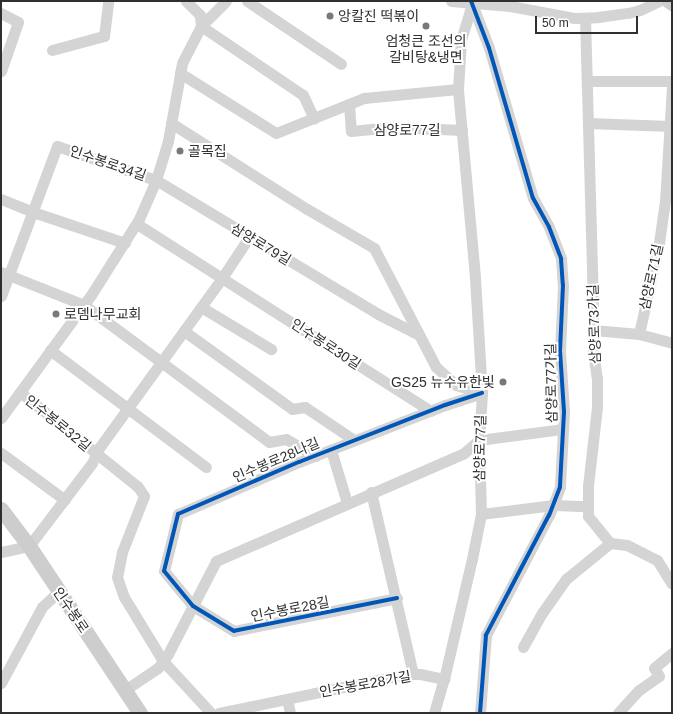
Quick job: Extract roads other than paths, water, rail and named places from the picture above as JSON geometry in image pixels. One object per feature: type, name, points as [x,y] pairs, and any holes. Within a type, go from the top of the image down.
[{"type":"main road","name":"인수봉로","points":[[1,509],[29,546],[140,713]]},
{"type":"street","points":[[52,50],[104,36],[108,1]]},
{"type":"street","points":[[186,1],[200,15],[200,26]]},
{"type":"street","points":[[156,180],[168,141],[182,63],[200,26],[226,1]]},
{"type":"street","points":[[247,1],[341,64]]},
{"type":"street","points":[[451,1],[510,6],[574,18],[585,18],[640,10],[658,1]]},
{"type":"street","name":"삼양로77길","points":[[434,713],[444,679],[481,514],[478,440],[482,394],[475,277],[458,89],[461,40],[471,2]]},
{"type":"street","name":"삼양로77가길","points":[[471,2],[489,48],[533,198],[549,227],[560,259],[563,286],[560,351],[564,412],[560,487],[553,505],[486,635],[480,713]]},
{"type":"street","points":[[1,13],[18,22],[1,71]]},
{"type":"street","name":"삼양로73가길","points":[[585,18],[596,408],[587,506],[588,516],[610,543]]},
{"type":"street","points":[[200,26],[303,95],[314,119]]},
{"type":"street","points":[[180,73],[276,133],[364,98],[458,89]]},
{"type":"street","points":[[587,81],[672,81]]},
{"type":"street","name":"삼양로71길","points":[[639,334],[659,243],[665,201],[672,87]]},
{"type":"street","name":"삼양로77길","points":[[349,104],[351,132],[392,127],[462,130]]},
{"type":"street","points":[[171,123],[307,209],[374,248],[436,367],[456,384],[482,394]]},
{"type":"street","points":[[588,123],[670,126]]},
{"type":"street","name":"인수봉로34길","points":[[1,296],[5,273],[33,212],[57,146],[156,180]]},
{"type":"street","name":"인수봉로32길","points":[[1,418],[84,305],[137,224],[156,180]]},
{"type":"street","name":"삼양로79길","points":[[156,180],[378,314],[419,335]]},
{"type":"street","points":[[1,199],[33,212],[125,242]]},
{"type":"street","name":"인수봉로30길","points":[[137,224],[430,411]]},
{"type":"street","points":[[1,552],[29,546],[65,500],[128,408],[222,278],[249,237]]},
{"type":"street","points":[[5,273],[84,305],[160,363],[269,442],[286,439],[315,456]]},
{"type":"street","points":[[201,307],[271,349]]},
{"type":"street","points":[[593,330],[639,334],[672,344]]},
{"type":"street","name":"인수봉로28나길","points":[[184,331],[292,409],[305,407],[354,440]]},
{"type":"street","points":[[50,350],[206,467]]},
{"type":"street","name":"인수봉로32길","points":[[20,392],[96,455]]},
{"type":"street","name":"인수봉로28나길","points":[[193,606],[164,571],[178,514],[354,440],[430,411],[482,394]]},
{"type":"street","points":[[125,690],[158,668],[168,654],[216,561],[347,502],[464,453],[478,440],[563,429]]},
{"type":"street","points":[[330,450],[347,502]]},
{"type":"street","points":[[1,453],[65,500]]},
{"type":"street","points":[[96,455],[138,487],[144,496],[122,552],[118,577],[124,597],[163,661],[211,713]]},
{"type":"street","points":[[371,492],[397,598],[413,674]]},
{"type":"street","points":[[481,514],[553,505],[587,506]]},
{"type":"street","points":[[523,647],[542,613],[566,579],[610,543],[627,545],[657,560],[672,584]]},
{"type":"street","points":[[1,684],[42,607],[59,591]]},
{"type":"street","name":"인수봉로28길","points":[[193,606],[234,631],[397,598]]},
{"type":"street","points":[[618,713],[639,690],[659,676],[654,668],[672,653]]},
{"type":"street","name":"인수봉로28가길","points":[[218,713],[405,674],[444,679]]},
{"type":"street","points":[[287,699],[290,713]]},
{"type":"place","name":"앙칼진 떡볶이","points":[[330,16]]},
{"type":"place","name":"엄청큰 조선의 갈비탕&냉면","points":[[426,26]]},
{"type":"place","name":"골목집","points":[[180,151]]},
{"type":"place","name":"로뎀나무교회","points":[[56,314]]},
{"type":"place","name":"GS25 뉴수유한빛","points":[[503,382]]}]
